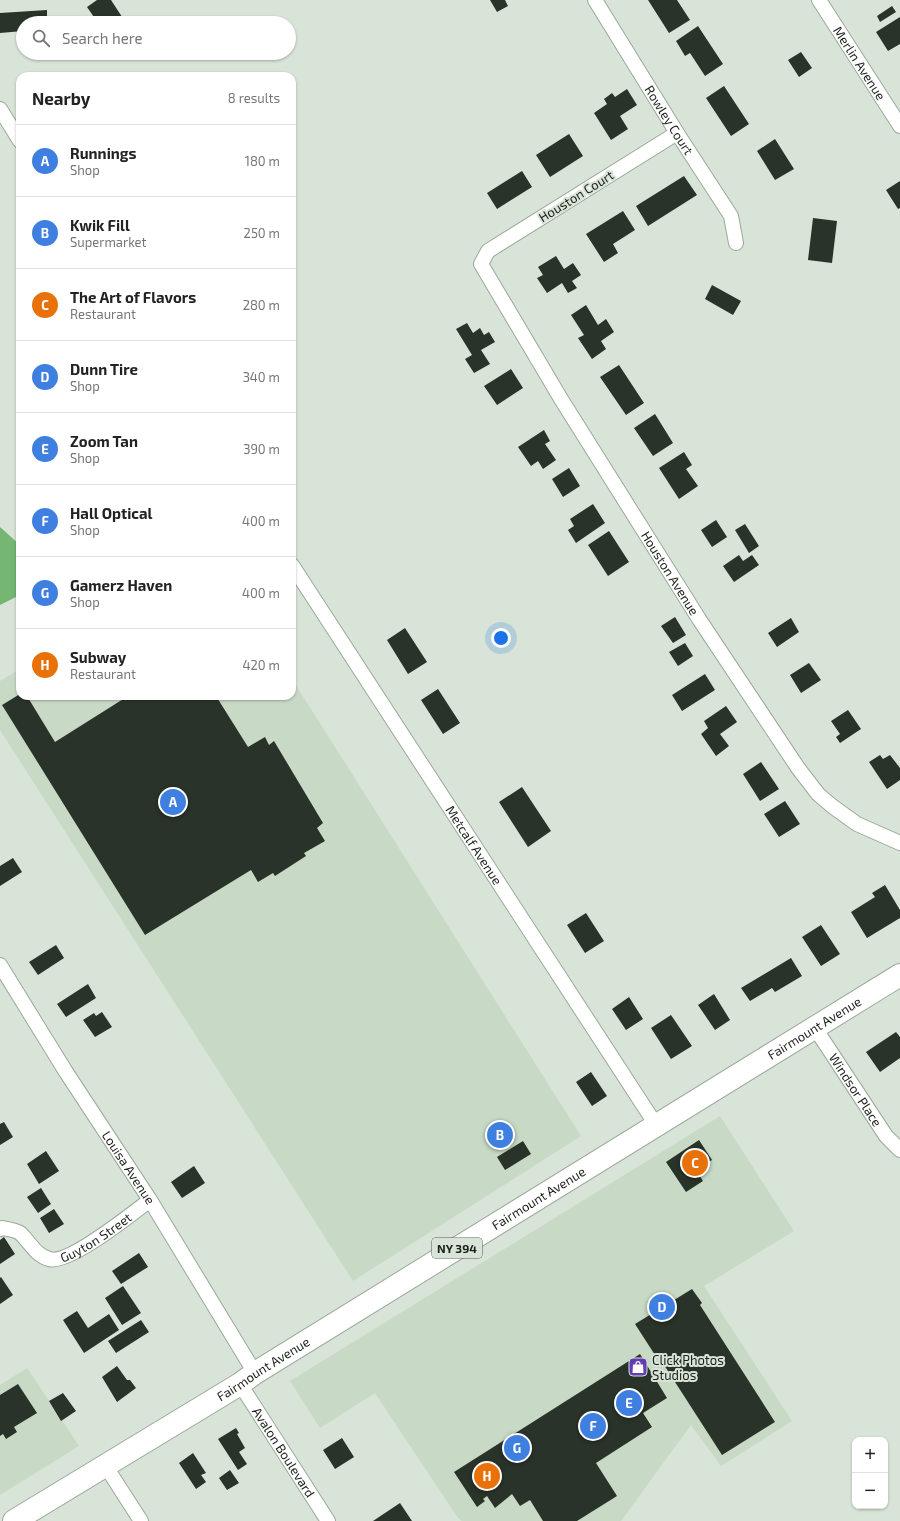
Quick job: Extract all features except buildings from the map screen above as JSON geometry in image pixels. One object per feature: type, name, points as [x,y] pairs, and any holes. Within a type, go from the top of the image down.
[{"type":"main road","name":"Fairmount Avenue","points":[[14,1521],[900,975]]},
{"type":"street","name":"Rowley Court","points":[[595,0],[677,133],[731,216],[736,243]]},
{"type":"street","name":"Merlin Avenue","points":[[819,0],[900,126]]},
{"type":"street","points":[[0,109],[16,135]]},
{"type":"street","name":"Houston Court","points":[[481,264],[485,254],[488,251],[677,133]]},
{"type":"street","name":"Houston Avenue","points":[[481,264],[561,399],[699,619],[798,768],[818,794],[832,806],[857,824],[900,843]]},
{"type":"street","name":"Metcalf Avenue","points":[[296,571],[656,1125]]},
{"type":"street","name":"Louisa Avenue","points":[[0,965],[66,1072],[150,1200],[247,1378]]},
{"type":"street","name":"Windsor Place","points":[[815,1028],[886,1136],[900,1150]]},
{"type":"street","name":"Guyton Street","points":[[0,1229],[2,1228],[19,1232],[38,1254],[50,1260],[62,1258],[94,1241],[150,1200]]},
{"type":"street","name":"Avalon Boulevard","points":[[247,1378],[328,1521]]},
{"type":"street","points":[[105,1465],[141,1521]]},
{"type":"shaded area","points":[[0,527],[16,541],[16,597],[0,605]]},
{"type":"shaded area","points":[[16,671],[16,700],[296,700],[296,685],[581,1136],[353,1281],[0,730],[0,681]]},
{"type":"shaded area","points":[[720,1116],[794,1231],[704,1286],[792,1421],[721,1466],[691,1425],[621,1521],[462,1521],[458,1518],[375,1393],[320,1428],[290,1381]]},
{"type":"shaded area","points":[[27,1368],[79,1446],[0,1495],[0,1385]]},
{"type":"place","name":"Runnings","points":[[173,802]]},
{"type":"place","name":"Kwik Fill","points":[[500,1135]]},
{"type":"place","name":"The Art of Flavors","points":[[695,1163]]},
{"type":"place","name":"Dunn Tire","points":[[662,1307]]},
{"type":"place","name":"Click Photos Studios","points":[[638,1367]]},
{"type":"place","name":"Zoom Tan","points":[[629,1403]]},
{"type":"place","name":"Hall Optical","points":[[593,1426]]},
{"type":"place","name":"Gamerz Haven","points":[[517,1448]]},
{"type":"place","name":"Subway","points":[[487,1476]]}]
